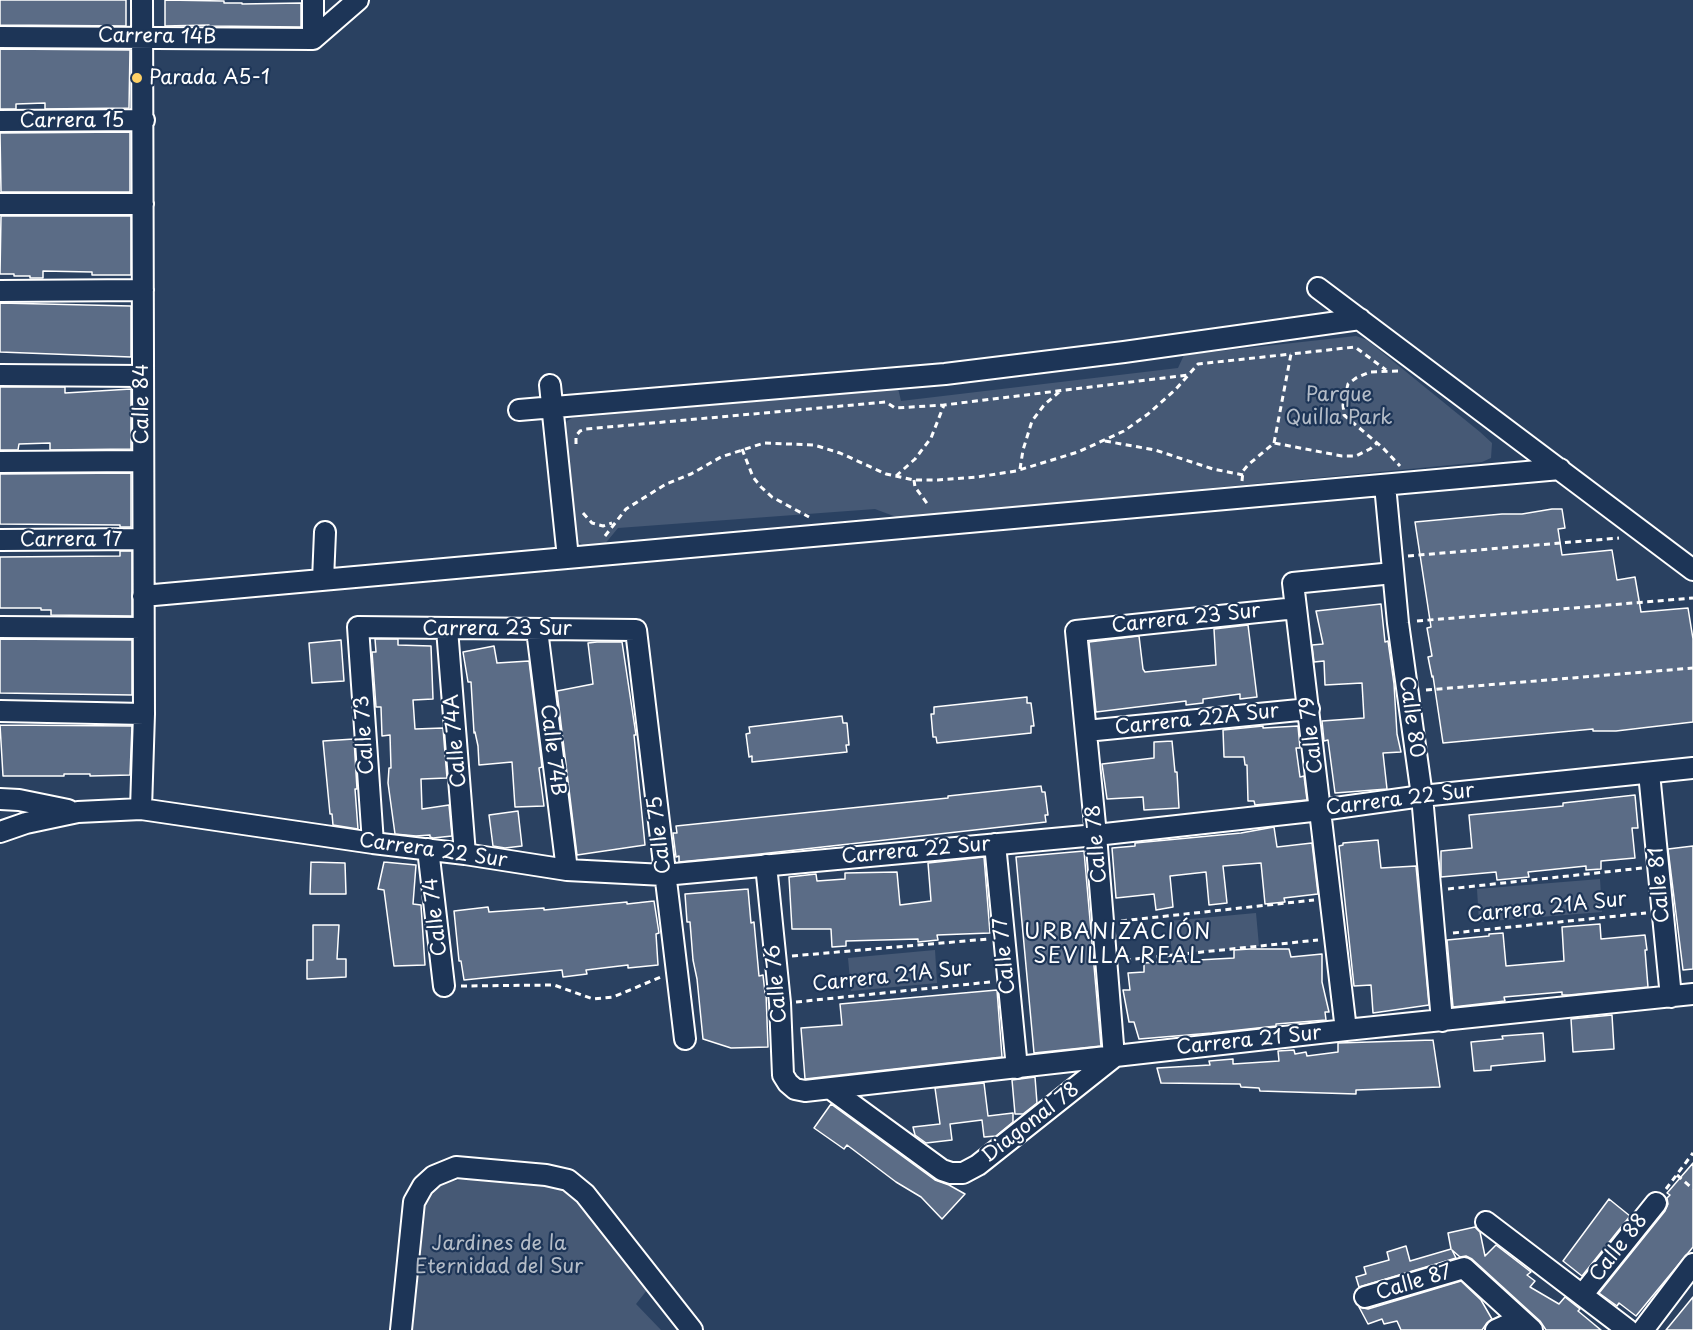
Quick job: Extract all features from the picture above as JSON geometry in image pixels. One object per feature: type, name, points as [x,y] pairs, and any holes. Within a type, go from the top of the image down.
[{"type":"street","name":"Calle 84","points":[[141,809],[144,714],[142,0]]},
{"type":"street","points":[[313,0],[313,39]]},
{"type":"street","points":[[313,39],[358,0]]},
{"type":"street","name":"Carrera 14B","points":[[0,37],[313,39]]},
{"type":"street","name":"Carrera 15","points":[[0,121],[144,120]]},
{"type":"street","points":[[0,204],[143,204]]},
{"type":"street","points":[[1318,288],[1693,570]]},
{"type":"street","points":[[0,291],[143,290]]},
{"type":"street","points":[[519,410],[945,374],[1360,319]]},
{"type":"street","points":[[0,375],[142,376]]},
{"type":"street","points":[[550,385],[568,558]]},
{"type":"street","points":[[0,462],[142,461]]},
{"type":"street","points":[[143,596],[1560,469]]},
{"type":"street","name":"Calle 80","points":[[1385,485],[1398,623],[1422,796],[1442,1021]]},
{"type":"street","points":[[323,580],[325,532]]},
{"type":"street","name":"Carrera 17","points":[[0,540],[143,539]]},
{"type":"street","name":"Calle 79","points":[[1346,1030],[1293,583],[1393,565]]},
{"type":"street","name":"Carrera 23 Sur","points":[[1076,631],[1296,608]]},
{"type":"street","points":[[0,627],[143,628]]},
{"type":"street","name":"Carrera 23 Sur","points":[[358,627],[636,630]]},
{"type":"street","name":"Calle 73","points":[[358,627],[373,843]]},
{"type":"street","name":"Calle 74A","points":[[447,629],[465,854]]},
{"type":"street","name":"Calle 74B","points":[[537,630],[567,870]]},
{"type":"street","name":"Calle 75","points":[[636,630],[685,1039]]},
{"type":"street","name":"Calle 78","points":[[1076,631],[1104,923],[1114,1057]]},
{"type":"street","name":"Carrera 22A Sur","points":[[1086,730],[1309,709]]},
{"type":"street","points":[[0,711],[144,714]]},
{"type":"street","name":"Carrera 22 Sur","points":[[78,812],[141,809],[567,870],[664,875],[1096,835],[1321,810],[1422,796],[1693,768]]},
{"type":"street","name":"Calle 81","points":[[1649,773],[1671,997]]},
{"type":"street","points":[[0,799],[19,800],[78,812]]},
{"type":"street","points":[[0,832],[26,823],[78,812]]},
{"type":"street","name":"Calle 77","points":[[995,844],[1017,1068]]},
{"type":"street","name":"Calle 74","points":[[428,849],[444,986]]},
{"type":"street","name":"Calle 76","points":[[766,865],[780,1003],[783,1075],[795,1089],[805,1091]]},
{"type":"street","name":"Carrera 21 Sur","points":[[805,1091],[1346,1030],[1693,994]]},
{"type":"street","name":"Diagonal 78","points":[[831,1089],[942,1170],[963,1173],[978,1164],[1114,1057]]},
{"type":"street","points":[[401,1330],[414,1202],[423,1186],[434,1176],[456,1167],[546,1175],[568,1180],[585,1194],[692,1330]]},
{"type":"street","name":"Calle 88","points":[[1583,1294],[1656,1203]]},
{"type":"street","points":[[1486,1222],[1628,1330]]},
{"type":"street","points":[[1643,1330],[1693,1264]]},
{"type":"street","name":"Calle 87","points":[[1365,1297],[1464,1268],[1526,1324]]},
{"type":"street","points":[[1496,1330],[1526,1324]]},
{"type":"path","points":[[592,556],[614,522],[626,509],[666,484],[691,474],[721,457],[764,442],[814,445],[840,453],[886,474],[914,480],[977,477],[1020,470],[1078,452],[1124,431],[1148,414],[1176,389],[1198,364],[1355,347],[1387,371]]},
{"type":"path","points":[[1241,498],[1243,471],[1274,443],[1291,354]]},
{"type":"path","points":[[1415,483],[1377,443],[1344,415],[1342,405],[1348,384],[1370,372],[1429,371]]},
{"type":"path","points":[[576,452],[576,436],[580,431],[586,429],[886,402],[895,408],[944,405],[1188,375]]},
{"type":"path","points":[[1020,470],[1023,450],[1032,422],[1044,405],[1060,391]]},
{"type":"path","points":[[896,476],[915,459],[931,438],[944,405]]},
{"type":"path","points":[[1103,441],[1155,450],[1243,476]]},
{"type":"path","points":[[1274,443],[1342,456],[1356,456],[1377,443]]},
{"type":"path","points":[[742,449],[753,477],[761,487],[772,497],[815,520]]},
{"type":"path","points":[[914,480],[922,500],[945,525]]},
{"type":"path","points":[[582,507],[583,514],[592,523],[603,526],[614,522]]},
{"type":"path","points":[[1393,565],[1648,536]]},
{"type":"path","points":[[1398,623],[1693,598]]},
{"type":"path","points":[[1407,692],[1693,668]]},
{"type":"path","name":"Carrera 21A Sur","points":[[1430,891],[1658,867]]},
{"type":"path","points":[[1104,923],[1331,899]]},
{"type":"path","name":"Carrera 21A Sur","points":[[1434,935],[1663,911]]},
{"type":"path","name":"Carrera 21A Sur","points":[[775,958],[1003,937]]},
{"type":"path","points":[[1106,962],[1335,938]]},
{"type":"path","points":[[444,986],[554,985],[593,999],[613,997],[676,971]]},
{"type":"path","name":"Carrera 21A Sur","points":[[780,1003],[1008,980]]},
{"type":"path","points":[[1656,1203],[1693,1153]]},
{"type":"path","points":[[1677,1175],[1693,1189]]},
{"type":"green space","name":"Parque Quilla Park","points":[[1356,336],[1367,340],[1480,432],[1492,443],[1491,458],[1482,462],[899,518],[875,509],[618,528],[604,545],[589,546],[577,541],[564,427],[572,418],[898,388],[901,401],[1178,368],[1184,355]]},
{"type":"green space","points":[[1600,879],[1602,912],[1479,922],[1477,889]]},
{"type":"green space","points":[[1256,913],[1259,946],[1172,954],[1169,921]]},
{"type":"green space","points":[[935,950],[937,983],[851,991],[848,958]]},
{"type":"green space","name":"Jardines de la Eternidad del Sur","points":[[468,1179],[537,1182],[571,1190],[593,1213],[647,1290],[636,1304],[661,1330],[413,1330],[424,1209],[431,1192],[446,1182]]},
{"type":"building","points":[[0,0],[126,0],[126,26],[0,25]]},
{"type":"building","points":[[165,0],[224,1],[224,3],[242,4],[301,3],[301,27],[165,26]]},
{"type":"building","points":[[0,49],[130,50],[129,108],[45,109],[45,103],[16,104],[16,109],[0,109]]},
{"type":"building","points":[[130,132],[130,192],[1,192],[0,133]]},
{"type":"building","points":[[1,216],[131,216],[131,275],[43,271],[43,278],[30,278],[30,276],[0,274]]},
{"type":"building","points":[[0,303],[131,306],[131,357],[0,352]]},
{"type":"building","points":[[0,387],[65,387],[65,393],[131,389],[131,449],[50,450],[50,443],[19,444],[18,450],[0,450]]},
{"type":"building","points":[[131,473],[131,527],[0,524],[0,474]]},
{"type":"building","points":[[1562,509],[1565,528],[1558,529],[1562,555],[1612,550],[1617,580],[1635,577],[1641,612],[1688,608],[1693,639],[1693,722],[1616,731],[1593,731],[1593,729],[1443,743],[1428,657],[1432,656],[1427,628],[1431,627],[1415,522],[1522,514]]},
{"type":"building","points":[[120,551],[132,551],[132,616],[51,615],[51,610],[41,610],[41,608],[0,608],[0,557],[120,556]]},
{"type":"building","points":[[1381,604],[1385,642],[1388,641],[1394,684],[1397,734],[1401,752],[1383,753],[1387,789],[1335,793],[1328,740],[1324,741],[1322,721],[1364,718],[1362,683],[1325,685],[1324,661],[1314,662],[1312,645],[1323,644],[1316,611]]},
{"type":"building","points":[[1248,625],[1257,697],[1240,699],[1240,694],[1203,699],[1203,703],[1186,705],[1186,701],[1096,712],[1089,642],[1139,636],[1145,672],[1216,665],[1214,629]]},
{"type":"building","points":[[0,639],[132,640],[132,695],[0,693]]},
{"type":"building","points":[[375,639],[398,639],[398,645],[431,646],[433,699],[413,700],[415,729],[443,728],[447,778],[421,779],[422,809],[449,805],[452,836],[433,838],[430,835],[395,834],[388,783],[389,768],[391,768],[390,735],[382,736],[381,707],[376,707],[372,652],[376,652]]},
{"type":"building","points":[[341,640],[344,681],[312,683],[309,643]]},
{"type":"building","points":[[622,642],[636,735],[634,735],[645,845],[577,855],[557,691],[593,684],[588,643]]},
{"type":"building","points":[[494,646],[497,663],[529,661],[542,767],[539,768],[544,806],[515,807],[512,762],[479,765],[478,746],[474,733],[471,682],[468,682],[463,652]]},
{"type":"building","points":[[1027,697],[1027,703],[1031,703],[1034,726],[1031,726],[1031,733],[937,743],[936,737],[933,737],[931,714],[934,714],[934,707]]},
{"type":"building","points":[[842,716],[843,723],[847,723],[849,745],[846,745],[847,752],[752,762],[752,756],[749,757],[746,734],[750,733],[749,727]]},
{"type":"building","points":[[0,725],[132,726],[130,775],[3,776]]},
{"type":"building","points":[[1263,726],[1263,728],[1298,726],[1300,748],[1296,748],[1300,777],[1304,776],[1307,800],[1255,805],[1254,801],[1248,801],[1247,765],[1245,765],[1244,757],[1224,757],[1223,730]]},
{"type":"building","points":[[354,739],[358,829],[333,825],[323,741]]},
{"type":"building","points":[[1172,741],[1179,808],[1144,810],[1143,797],[1107,799],[1102,764],[1154,758],[1154,742]]},
{"type":"building","points":[[1041,786],[1042,792],[1045,792],[1048,815],[1045,815],[1046,822],[679,862],[679,856],[676,857],[673,833],[677,833],[676,826]]},
{"type":"building","points":[[1635,795],[1638,828],[1632,828],[1635,858],[1601,861],[1601,869],[1586,870],[1586,866],[1528,872],[1529,877],[1497,880],[1496,872],[1441,877],[1441,851],[1472,848],[1469,815],[1563,806],[1563,803]]},
{"type":"building","points":[[518,811],[522,846],[505,848],[493,846],[489,815]]},
{"type":"building","points":[[1274,827],[1277,847],[1312,843],[1318,894],[1284,898],[1285,902],[1265,904],[1261,863],[1223,866],[1227,903],[1209,905],[1206,872],[1170,876],[1173,907],[1156,910],[1154,894],[1116,898],[1112,848],[1135,846],[1135,843],[1241,833]]},
{"type":"building","points":[[1378,840],[1381,868],[1416,866],[1429,1005],[1373,1013],[1371,985],[1354,986],[1339,846],[1343,843]]},
{"type":"building","points":[[1693,846],[1693,969],[1683,970],[1668,849]]},
{"type":"building","points":[[1084,851],[1101,1046],[1034,1053],[1016,857]]},
{"type":"building","points":[[984,857],[990,933],[937,935],[938,940],[918,942],[918,939],[846,941],[846,946],[832,947],[831,929],[792,929],[789,877],[816,874],[817,881],[845,879],[845,873],[897,872],[900,905],[931,901],[928,863]]},
{"type":"building","points":[[311,862],[345,863],[346,894],[310,894]]},
{"type":"building","points":[[384,862],[416,865],[413,904],[421,905],[425,965],[394,966],[384,890],[378,889]]},
{"type":"building","points":[[748,889],[751,923],[754,922],[759,976],[763,975],[766,993],[768,1047],[731,1048],[703,1039],[685,894]]},
{"type":"building","points":[[654,901],[659,933],[656,934],[658,965],[628,968],[628,965],[586,970],[587,974],[563,977],[562,970],[464,980],[461,961],[459,961],[454,911],[488,907],[489,912],[544,908],[544,910]]},
{"type":"building","points":[[1600,924],[1601,939],[1645,935],[1648,987],[1569,995],[1562,995],[1562,992],[1504,997],[1505,1001],[1453,1007],[1447,940],[1503,933],[1506,966],[1564,961],[1562,927]]},
{"type":"building","points":[[313,925],[339,925],[337,959],[346,959],[346,977],[307,979],[307,960],[313,960]]},
{"type":"building","points":[[1289,949],[1291,957],[1322,954],[1322,982],[1329,1012],[1325,1012],[1326,1020],[1139,1039],[1134,1022],[1129,1022],[1123,990],[1130,990],[1128,973],[1144,972],[1144,963],[1234,958],[1234,950]]},
{"type":"building","points":[[997,990],[1002,1057],[805,1079],[801,1028],[842,1025],[840,1004]]},
{"type":"building","points":[[1612,1015],[1614,1049],[1573,1052],[1571,1019]]},
{"type":"building","points":[[1543,1033],[1545,1061],[1491,1066],[1491,1070],[1474,1071],[1471,1042],[1503,1039],[1502,1036]]},
{"type":"building","points":[[1433,1040],[1440,1087],[1356,1090],[1356,1094],[1260,1091],[1259,1088],[1241,1087],[1240,1084],[1161,1083],[1157,1068],[1210,1065],[1209,1061],[1233,1059],[1233,1064],[1279,1061],[1278,1051],[1294,1050],[1295,1054],[1306,1052],[1307,1056],[1338,1052],[1338,1043]]},
{"type":"building","points":[[1035,1077],[1037,1103],[1023,1114],[1015,1114],[1012,1080]]},
{"type":"building","points":[[984,1083],[988,1116],[1013,1113],[1013,1122],[996,1136],[984,1137],[982,1120],[950,1124],[952,1140],[926,1143],[915,1135],[913,1127],[940,1124],[935,1088]]},
{"type":"building","points":[[831,1104],[935,1180],[965,1194],[942,1219],[921,1197],[896,1182],[847,1145],[844,1149],[814,1128]]},
{"type":"building","points":[[1693,1163],[1693,1247],[1636,1316],[1619,1303],[1617,1306],[1599,1293],[1665,1211],[1668,1204],[1667,1198],[1670,1195],[1667,1193]]},
{"type":"building","points":[[1609,1199],[1630,1216],[1582,1276],[1563,1261]]},
{"type":"building","points":[[1475,1227],[1480,1232],[1485,1256],[1496,1245],[1531,1272],[1527,1275],[1535,1281],[1530,1287],[1559,1304],[1565,1297],[1601,1330],[1546,1330],[1540,1321],[1472,1259],[1466,1256],[1460,1257],[1452,1250],[1456,1258],[1359,1287],[1356,1277],[1366,1274],[1364,1267],[1389,1260],[1387,1252],[1406,1246],[1410,1261],[1451,1249],[1448,1233]]},
{"type":"building","points":[[1461,1281],[1481,1300],[1492,1319],[1482,1330],[1401,1330],[1397,1321],[1384,1324],[1382,1319],[1368,1324],[1359,1307],[1368,1309]]},
{"type":"building","points":[[1693,1297],[1693,1330],[1666,1330]]},
{"type":"place","name":"Parada A5-1","points":[[137,78]]},
{"type":"district","name":"URBANIZACIÓN SEVILLA REAL","points":[[1118,945]]}]
